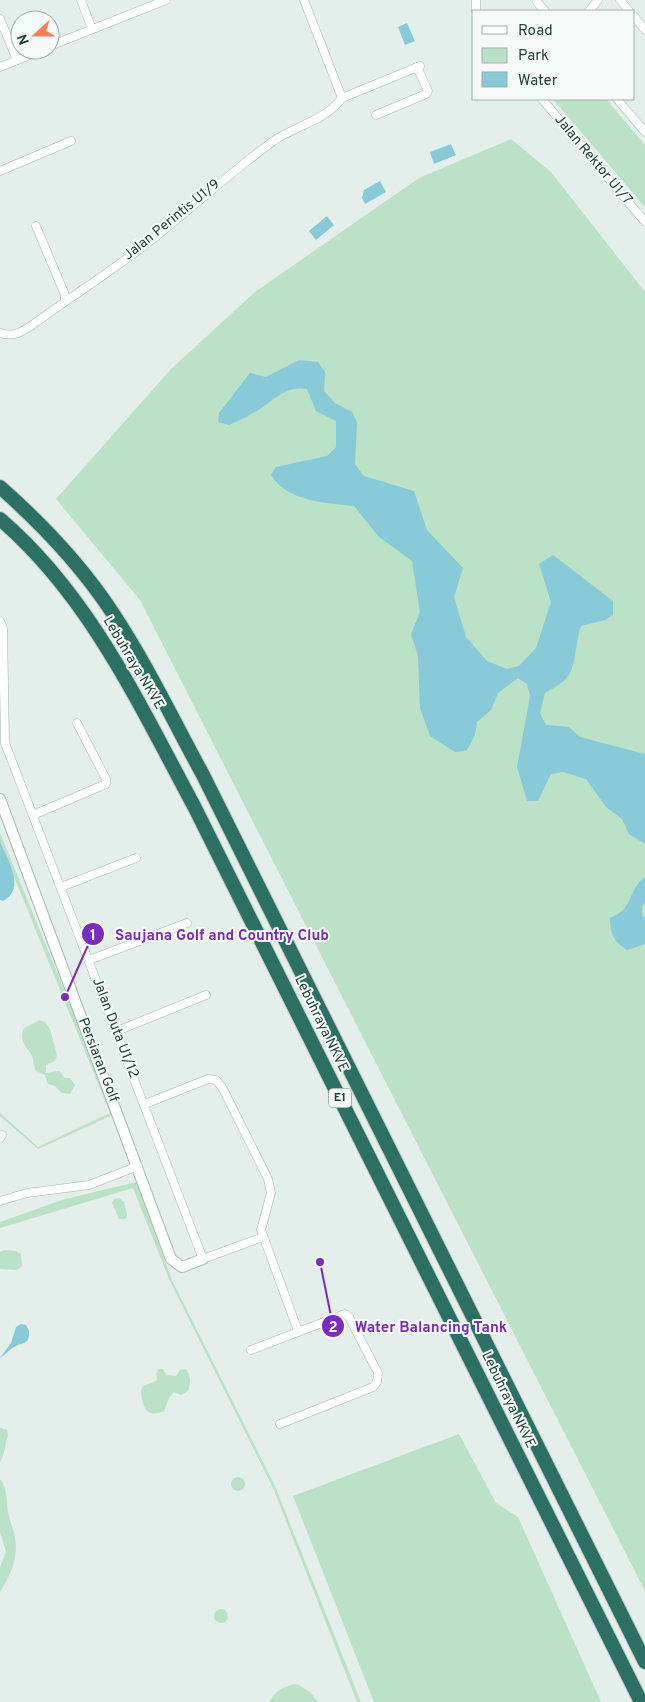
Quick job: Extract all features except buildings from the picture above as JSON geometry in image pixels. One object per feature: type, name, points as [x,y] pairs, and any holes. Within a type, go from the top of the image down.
[{"type":"highway","name":"Lebuhraya NKVE","points":[[0,487],[40,524],[67,553],[111,610],[145,668],[212,791],[645,1662]]},
{"type":"highway","name":"Lebuhraya NKVE","points":[[0,520],[53,572],[72,595],[146,714],[200,817],[641,1702]]},
{"type":"street","points":[[81,0],[92,28]]},
{"type":"street","points":[[60,42],[166,0]]},
{"type":"street","points":[[304,0],[342,98]]},
{"type":"street","points":[[590,10],[598,0]]},
{"type":"street","points":[[620,0],[628,10]]},
{"type":"street","points":[[537,2],[544,10]]},
{"type":"street","points":[[635,17],[645,30]]},
{"type":"street","points":[[0,19],[10,43]]},
{"type":"street","points":[[0,67],[17,60]]},
{"type":"street","name":"Jalan Perintis U1/9","points":[[0,333],[10,336],[16,335],[65,301],[153,239],[259,151],[280,136],[336,107],[342,98],[418,67],[428,91],[426,94],[376,115]]},
{"type":"street","name":"Jalan Rektor U1/7","points":[[543,100],[645,222]]},
{"type":"street","points":[[618,100],[645,132]]},
{"type":"street","points":[[0,171],[71,141]]},
{"type":"street","points":[[36,226],[65,295],[65,301]]},
{"type":"street","name":"Jalan Duta U1/12","points":[[0,621],[3,628],[5,743],[203,1259]]},
{"type":"street","points":[[33,815],[106,784],[106,779],[76,723]]},
{"type":"street","name":"Persiaran Golf","points":[[0,799],[171,1259],[182,1267],[203,1259]]},
{"type":"street","points":[[61,887],[136,858]]},
{"type":"street","points":[[89,960],[186,923]]},
{"type":"street","points":[[117,1031],[206,995]]},
{"type":"street","points":[[145,1104],[208,1079],[216,1080],[222,1087],[268,1178],[271,1193],[262,1222],[263,1237],[298,1331]]},
{"type":"street","points":[[0,1201],[27,1193],[89,1185],[138,1166]]},
{"type":"street","points":[[203,1259],[263,1237]]},
{"type":"street","points":[[251,1350],[340,1314],[349,1317],[378,1373],[377,1382],[373,1387],[280,1424]]},
{"type":"green space","points":[[554,100],[607,100],[645,145],[645,207]]},
{"type":"green space","points":[[511,139],[551,172],[645,292],[645,1591],[140,600],[56,499],[171,369],[255,292],[419,178]]},
{"type":"green space","points":[[0,833],[115,1114],[38,1149],[0,1116],[0,1113],[38,1147],[110,1113],[0,842]]},
{"type":"green space","points":[[40,1020],[45,1022],[50,1029],[57,1055],[55,1061],[46,1065],[46,1073],[59,1071],[65,1078],[70,1078],[75,1085],[70,1094],[62,1093],[55,1086],[48,1084],[45,1075],[36,1071],[32,1056],[23,1042],[24,1028]]},
{"type":"green space","points":[[137,1182],[171,1278],[275,1486],[361,1702],[357,1702],[274,1490],[169,1279],[133,1188],[0,1228],[0,1222],[65,1199]]},
{"type":"green space","points":[[119,1198],[124,1202],[127,1215],[125,1219],[119,1219],[112,1203],[114,1199]]},
{"type":"green space","points":[[5,1250],[16,1251],[21,1254],[22,1266],[17,1270],[0,1269],[0,1252]]},
{"type":"green space","points":[[159,1369],[163,1369],[166,1375],[176,1376],[180,1370],[186,1369],[190,1377],[190,1385],[188,1391],[181,1395],[174,1392],[169,1398],[164,1411],[151,1413],[144,1407],[141,1391],[144,1386],[157,1380],[156,1374]]},
{"type":"green space","points":[[0,1428],[7,1430],[8,1435],[0,1462]]},
{"type":"green space","points":[[459,1434],[496,1503],[518,1517],[601,1702],[374,1702],[293,1496]]},
{"type":"green space","points":[[235,1477],[241,1477],[245,1484],[241,1491],[235,1491],[231,1487],[231,1481]]},
{"type":"green space","points":[[0,1479],[6,1491],[16,1552],[13,1566],[0,1592],[0,1567],[6,1552],[0,1532]]},
{"type":"green space","points":[[218,1609],[224,1609],[228,1616],[224,1623],[218,1623],[214,1619],[214,1613]]},
{"type":"green space","points":[[297,1684],[310,1692],[318,1702],[269,1702],[281,1689]]},
{"type":"water","points":[[407,23],[415,41],[405,45],[398,27]]},
{"type":"water","points":[[451,144],[456,155],[434,164],[430,152]]},
{"type":"water","points":[[380,181],[386,192],[365,204],[362,198],[364,190]]},
{"type":"water","points":[[327,216],[334,225],[316,240],[309,231]]},
{"type":"water","points":[[299,360],[318,362],[325,372],[324,391],[335,403],[352,412],[357,422],[355,464],[364,476],[414,491],[427,530],[463,568],[454,597],[466,637],[487,661],[507,669],[519,666],[536,648],[551,602],[539,564],[553,555],[613,601],[613,615],[605,620],[581,626],[574,663],[570,673],[556,687],[545,693],[540,713],[546,725],[569,727],[580,737],[645,754],[645,844],[629,834],[622,819],[606,807],[586,779],[563,772],[551,774],[538,801],[527,801],[517,767],[530,696],[527,684],[518,678],[498,693],[491,710],[477,722],[475,735],[467,750],[455,752],[430,736],[420,708],[418,656],[411,634],[420,612],[412,561],[379,537],[354,506],[308,500],[297,496],[278,484],[271,475],[276,467],[327,456],[336,447],[336,421],[316,411],[307,389],[299,388],[279,395],[252,414],[229,425],[218,422],[219,413],[250,373],[266,377]]},
{"type":"water","points":[[0,842],[13,873],[14,882],[14,889],[10,896],[3,901],[0,900]]},
{"type":"water","points":[[645,877],[645,902],[642,906],[642,915],[645,918],[645,944],[627,950],[614,937],[610,918],[623,909],[635,887]]},
{"type":"water","points":[[21,1324],[26,1325],[29,1331],[27,1341],[12,1348],[0,1358],[11,1343],[16,1327]]},
{"type":"place","name":"Saujana Golf and Country Club","points":[[65,997]]},
{"type":"place","name":"Water Balancing Tank","points":[[320,1262]]}]
